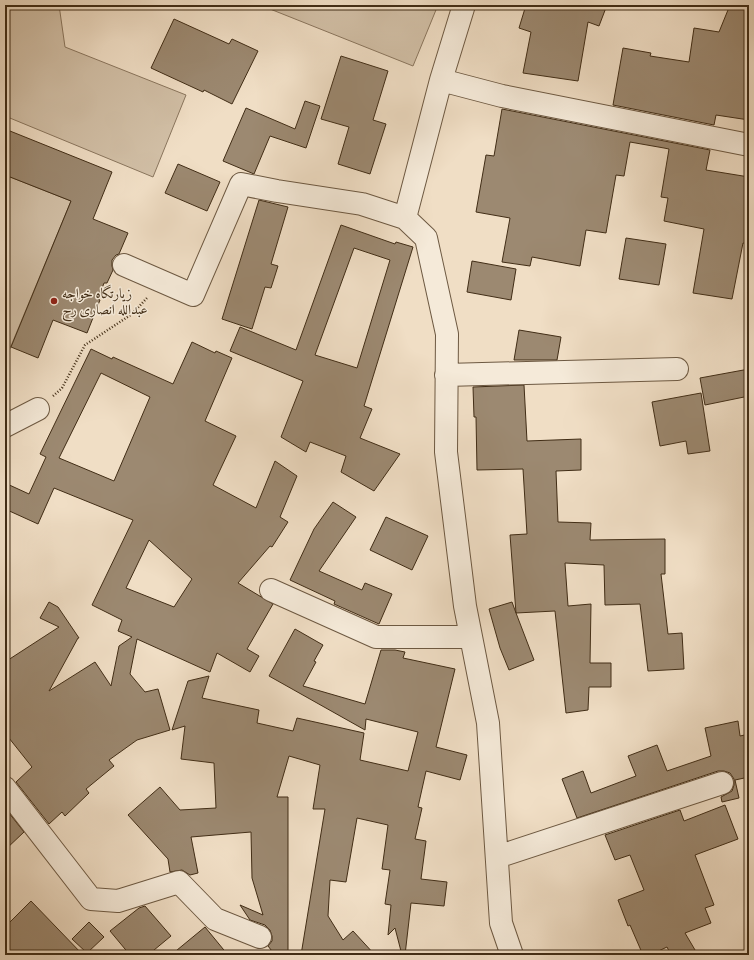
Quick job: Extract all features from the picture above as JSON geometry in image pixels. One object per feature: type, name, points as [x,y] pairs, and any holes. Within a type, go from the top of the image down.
[{"type":"street","points":[[405,218],[441,80],[464,5]]},
{"type":"street","points":[[441,80],[502,96],[749,145]]},
{"type":"street","points":[[124,265],[193,295],[241,184],[362,204],[405,218],[426,238],[447,334],[446,452],[465,606],[488,723],[501,923],[512,955]]},
{"type":"street","points":[[446,375],[677,369]]},
{"type":"street","points":[[5,426],[38,409]]},
{"type":"street","points":[[271,590],[376,637],[471,637]]},
{"type":"street","points":[[497,857],[722,783]]},
{"type":"street","points":[[5,788],[91,898],[118,901],[179,882],[215,919],[260,937]]},
{"type":"path","points":[[38,409],[62,388],[86,345],[132,314],[162,282]]},
{"type":"shaded area","points":[[5,5],[59,5],[65,47],[186,95],[153,177],[5,116]]},
{"type":"shaded area","points":[[260,5],[438,5],[413,66]]},
{"type":"shaded area","points":[[5,175],[71,201],[6,358],[5,358]]},
{"type":"building","points":[[526,5],[607,5],[599,26],[588,22],[578,81],[523,73],[531,32],[519,28]]},
{"type":"building","points":[[730,5],[749,5],[749,120],[716,115],[714,125],[613,105],[623,48],[651,53],[650,56],[689,62],[694,28],[719,32]]},
{"type":"building","points":[[174,19],[229,44],[232,39],[258,51],[232,104],[204,90],[203,92],[151,68]]},
{"type":"building","points":[[341,56],[388,71],[373,120],[386,124],[370,174],[338,164],[349,127],[321,119]]},
{"type":"building","points":[[305,101],[320,106],[306,148],[270,136],[254,174],[223,161],[246,108],[295,129]]},
{"type":"building","points":[[502,109],[710,150],[706,170],[749,177],[749,244],[743,243],[732,299],[693,293],[704,229],[664,221],[668,198],[661,197],[669,149],[630,142],[624,176],[616,175],[606,233],[586,230],[580,266],[532,257],[530,266],[502,262],[510,218],[476,212],[486,155],[494,156]]},
{"type":"building","points":[[5,129],[112,172],[93,219],[128,233],[119,254],[112,260],[113,270],[107,283],[104,283],[98,299],[100,300],[87,333],[53,320],[38,358],[11,347],[71,201],[5,175]]},
{"type":"building","points":[[178,164],[220,182],[207,211],[165,193]]},
{"type":"building","points":[[259,200],[288,207],[271,264],[278,266],[271,288],[265,287],[252,329],[222,319]]},
{"type":"building","points":[[341,225],[395,244],[396,242],[413,247],[364,406],[372,409],[360,438],[400,454],[374,491],[341,472],[346,456],[310,442],[306,452],[281,437],[303,381],[230,351],[240,327],[296,350]],"holes":[[[354,248],[390,260],[357,368],[315,355]]]},
{"type":"building","points":[[626,238],[666,244],[659,285],[619,279]]},
{"type":"building","points":[[472,261],[516,269],[511,300],[467,292]]},
{"type":"building","points":[[519,330],[561,337],[557,360],[514,360]]},
{"type":"building","points":[[192,342],[215,353],[216,351],[232,358],[205,421],[236,436],[213,485],[256,508],[275,461],[297,476],[280,517],[288,522],[272,547],[270,546],[238,583],[273,604],[247,649],[259,656],[250,672],[217,653],[210,672],[137,639],[130,674],[145,692],[158,689],[170,730],[137,740],[109,760],[114,766],[86,789],[89,793],[65,816],[62,812],[49,824],[16,782],[32,767],[5,733],[5,662],[59,627],[40,618],[49,602],[58,607],[79,638],[49,691],[95,662],[111,686],[119,646],[132,637],[118,631],[122,620],[92,605],[133,520],[54,488],[38,524],[5,509],[5,483],[29,494],[46,457],[40,454],[91,349],[112,359],[113,357],[173,384]],"holes":[[[101,373],[150,397],[114,481],[59,458]],[[149,540],[192,579],[174,607],[126,588]]]},
{"type":"building","points":[[749,369],[749,396],[705,405],[700,378]]},
{"type":"building","points":[[524,385],[527,441],[581,439],[581,470],[556,471],[558,522],[591,523],[590,540],[665,539],[665,574],[661,574],[668,634],[682,633],[684,669],[648,671],[640,604],[605,605],[604,565],[565,563],[568,606],[591,604],[590,663],[611,663],[611,687],[589,687],[588,710],[566,713],[555,611],[516,613],[510,535],[527,534],[523,469],[477,470],[476,417],[474,417],[473,387]]},
{"type":"building","points":[[701,393],[710,451],[688,454],[686,441],[660,446],[652,402]]},
{"type":"building","points":[[333,502],[356,517],[319,571],[362,590],[365,583],[392,594],[379,624],[334,604],[335,601],[290,580],[314,529]]},
{"type":"building","points":[[386,517],[428,536],[412,570],[370,550]]},
{"type":"building","points":[[512,602],[534,660],[509,670],[500,648],[489,609]]},
{"type":"building","points":[[295,629],[323,645],[303,686],[365,704],[381,650],[405,652],[403,658],[455,669],[436,747],[467,755],[460,780],[426,771],[418,807],[422,808],[415,839],[426,841],[421,879],[447,882],[444,906],[411,903],[405,955],[402,955],[395,928],[388,935],[391,905],[385,904],[390,870],[382,869],[388,825],[357,818],[346,882],[330,880],[328,916],[343,940],[353,931],[375,955],[301,955],[325,809],[313,809],[320,765],[289,756],[277,797],[288,797],[288,955],[275,955],[268,946],[272,941],[270,930],[265,925],[250,920],[240,905],[263,915],[252,878],[251,832],[191,837],[198,873],[190,875],[182,870],[170,872],[168,859],[128,815],[160,787],[180,810],[216,808],[214,763],[181,759],[185,726],[172,730],[188,681],[209,676],[202,698],[259,710],[257,723],[293,731],[297,718],[364,733],[360,760],[408,771],[418,732],[366,719],[365,730],[269,676]]},
{"type":"building","points":[[738,721],[740,736],[749,734],[749,777],[735,780],[739,798],[722,802],[721,797],[732,791],[734,779],[730,773],[718,771],[577,818],[562,779],[583,771],[591,793],[636,776],[628,756],[657,745],[667,771],[711,756],[705,728]]},
{"type":"building","points":[[725,805],[738,839],[695,855],[714,905],[705,908],[711,923],[685,933],[698,955],[671,955],[667,947],[650,955],[643,955],[630,925],[628,926],[618,900],[644,890],[630,855],[615,860],[605,835],[680,810],[684,821]]},
{"type":"building","points":[[5,808],[24,832],[5,850]]},
{"type":"building","points":[[31,901],[83,955],[5,955],[5,927]]},
{"type":"building","points":[[145,906],[171,936],[148,955],[130,955],[110,931],[139,908]]},
{"type":"building","points":[[89,922],[104,937],[87,953],[72,939]]},
{"type":"building","points":[[205,927],[228,955],[171,955]]},
{"type":"place","name":"زیارتگاه خواجه عبدالله انصاری رح","points":[[54,301]]}]
